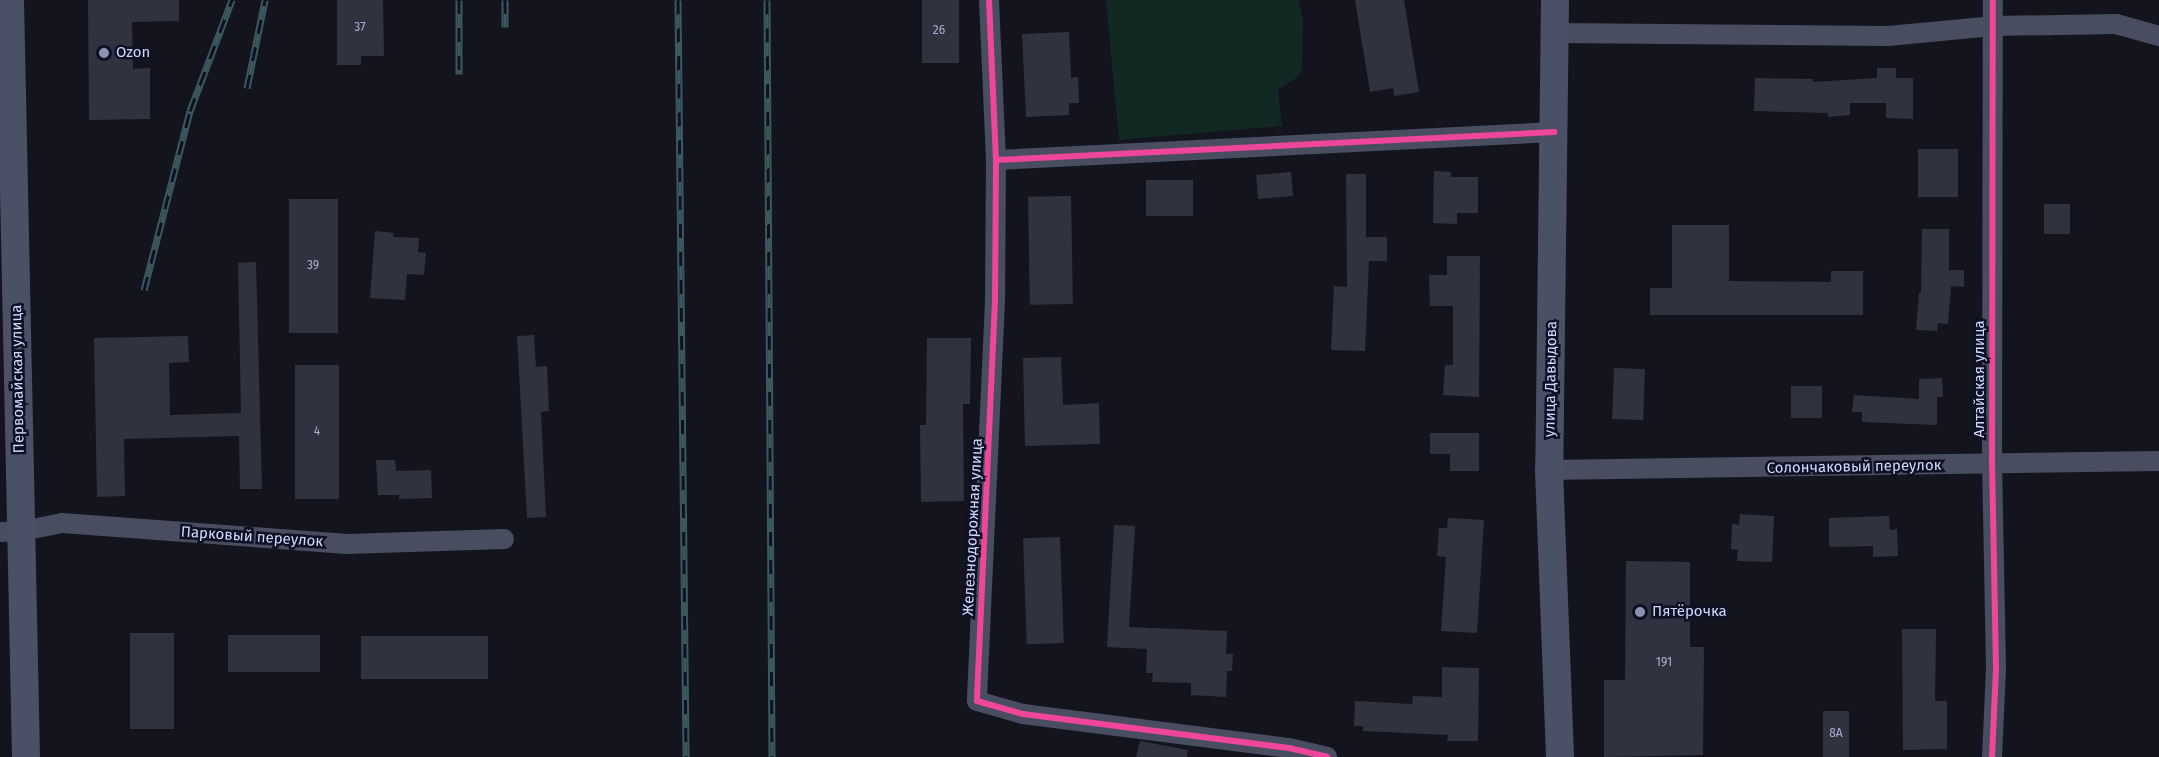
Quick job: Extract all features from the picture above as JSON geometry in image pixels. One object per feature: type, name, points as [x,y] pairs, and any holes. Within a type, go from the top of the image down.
[{"type":"main road","name":"Первомайская улица","points":[[10,0],[11,532],[26,757]]},
{"type":"main road","name":"улица Давыдова","points":[[1555,0],[1549,470],[1560,757]]},
{"type":"street","name":"Железнодорожная улица","points":[[989,0],[996,160],[995,301],[976,701],[1023,714],[1289,748],[1327,757]]},
{"type":"street","name":"Алтайская улица","points":[[1992,757],[1996,668],[1992,465],[1993,0]]},
{"type":"street","points":[[1556,33],[1888,36],[1993,26],[2116,24],[2159,36]]},
{"type":"street","points":[[996,160],[1554,132]]},
{"type":"street","name":"Солончаковый переулок","points":[[1549,470],[2159,461]]},
{"type":"street","name":"Парковый переулок","points":[[11,532],[62,523],[347,544],[504,539]]},
{"type":"green space","points":[[1106,0],[1298,0],[1303,19],[1302,68],[1299,76],[1278,90],[1282,126],[1119,140]]},
{"type":"building","points":[[88,0],[179,0],[179,21],[132,22],[133,69],[150,68],[150,119],[89,120]]},
{"type":"building","points":[[337,0],[383,0],[384,56],[361,56],[361,65],[337,65]]},
{"type":"building","points":[[922,0],[959,0],[959,63],[922,63]]},
{"type":"building","points":[[1355,0],[1404,0],[1419,92],[1394,96],[1393,88],[1370,92]]},
{"type":"building","points":[[1069,32],[1071,78],[1078,77],[1079,103],[1069,103],[1069,115],[1026,117],[1022,34]]},
{"type":"building","points":[[1877,68],[1896,68],[1896,78],[1913,78],[1913,119],[1886,118],[1886,103],[1850,103],[1850,115],[1828,117],[1828,113],[1754,111],[1755,78],[1813,79],[1813,82],[1877,78]]},
{"type":"building","points":[[1918,149],[1958,149],[1958,197],[1918,197]]},
{"type":"building","points":[[1434,171],[1451,172],[1451,177],[1478,177],[1478,213],[1457,213],[1457,224],[1433,223]]},
{"type":"building","points":[[1291,172],[1293,196],[1258,199],[1256,175]]},
{"type":"building","points":[[1346,174],[1366,174],[1366,237],[1387,237],[1387,261],[1369,261],[1365,351],[1331,350],[1334,286],[1347,287]]},
{"type":"building","points":[[1146,180],[1193,180],[1193,216],[1146,216]]},
{"type":"building","points":[[1071,196],[1073,304],[1030,305],[1028,197]]},
{"type":"building","points":[[289,199],[338,199],[338,333],[289,333]]},
{"type":"building","points":[[2044,204],[2070,204],[2070,234],[2044,234]]},
{"type":"building","points":[[1672,225],[1729,225],[1729,281],[1831,282],[1831,271],[1863,271],[1863,315],[1650,315],[1650,288],[1672,288]]},
{"type":"building","points":[[1922,229],[1949,229],[1949,270],[1964,270],[1964,287],[1951,286],[1948,324],[1938,323],[1937,331],[1916,330],[1919,293],[1921,293]]},
{"type":"building","points":[[375,231],[394,233],[393,237],[419,238],[418,252],[426,253],[424,275],[407,274],[405,300],[370,298]]},
{"type":"building","points":[[1447,256],[1480,256],[1479,397],[1443,395],[1445,365],[1453,365],[1453,306],[1430,306],[1429,275],[1447,275]]},
{"type":"building","points":[[256,262],[262,489],[240,489],[239,436],[124,439],[125,496],[97,497],[94,338],[188,336],[189,362],[169,363],[170,415],[241,413],[238,263]]},
{"type":"building","points":[[534,335],[536,367],[547,366],[549,411],[541,412],[546,517],[527,518],[517,336]]},
{"type":"building","points":[[927,338],[971,338],[970,404],[963,404],[964,501],[921,502],[920,425],[926,425]]},
{"type":"building","points":[[1061,357],[1063,405],[1099,403],[1100,444],[1025,446],[1023,358]]},
{"type":"building","points":[[295,365],[339,365],[339,499],[295,499]]},
{"type":"building","points":[[1614,368],[1645,369],[1643,420],[1612,419]]},
{"type":"building","points":[[1942,378],[1943,397],[1937,397],[1937,425],[1862,422],[1862,412],[1852,412],[1854,395],[1919,399],[1919,379]]},
{"type":"building","points":[[1791,386],[1822,386],[1822,418],[1791,418]]},
{"type":"building","points":[[1430,433],[1479,433],[1479,471],[1450,471],[1450,454],[1430,454]]},
{"type":"building","points":[[376,460],[395,460],[396,471],[431,470],[432,498],[399,499],[399,495],[378,495]]},
{"type":"building","points":[[1740,514],[1774,516],[1772,562],[1737,561],[1738,550],[1731,549],[1732,524],[1739,525]]},
{"type":"building","points":[[1889,516],[1890,530],[1897,529],[1898,556],[1873,557],[1873,546],[1829,547],[1829,518]]},
{"type":"building","points":[[1448,518],[1484,520],[1477,633],[1441,631],[1446,557],[1437,556],[1439,528],[1447,528]]},
{"type":"building","points":[[1114,525],[1135,526],[1129,627],[1227,631],[1226,654],[1233,654],[1232,671],[1227,671],[1226,697],[1191,695],[1191,683],[1152,682],[1153,673],[1146,673],[1147,649],[1107,647]]},
{"type":"building","points":[[1060,537],[1064,643],[1027,644],[1023,538]]},
{"type":"building","points":[[1626,561],[1690,562],[1690,647],[1704,647],[1703,755],[1604,757],[1604,680],[1625,680]]},
{"type":"building","points":[[1902,629],[1936,629],[1935,701],[1947,701],[1947,749],[1903,750]]},
{"type":"building","points":[[130,633],[174,633],[174,729],[130,729]]},
{"type":"building","points":[[228,635],[320,635],[320,672],[228,672]]},
{"type":"building","points":[[361,636],[488,636],[488,679],[361,679]]},
{"type":"building","points":[[1442,667],[1479,668],[1478,741],[1447,741],[1448,735],[1363,731],[1363,726],[1354,726],[1355,701],[1412,704],[1413,696],[1442,697]]},
{"type":"building","points":[[1823,711],[1849,711],[1849,757],[1823,757]]},
{"type":"building","points":[[1140,741],[1188,750],[1187,757],[1136,757]]},
{"type":"railway","points":[[144,290],[190,111],[232,0]]},
{"type":"railway","points":[[247,88],[265,0]]},
{"type":"railway","points":[[459,0],[459,74]]},
{"type":"railway","points":[[505,0],[505,27]]},
{"type":"railway","points":[[678,0],[686,757]]},
{"type":"railway","points":[[767,0],[772,757]]},
{"type":"cycle path","points":[[989,0],[996,160],[995,301],[977,701],[1023,714],[1289,748],[1327,757]]},
{"type":"cycle path","points":[[1992,757],[1996,668],[1992,465],[1993,0]]},
{"type":"cycle path","points":[[996,160],[1554,132]]},
{"type":"place","name":"Ozon","points":[[104,53]]},
{"type":"place","name":"Пятёрочка","points":[[1640,612]]}]
